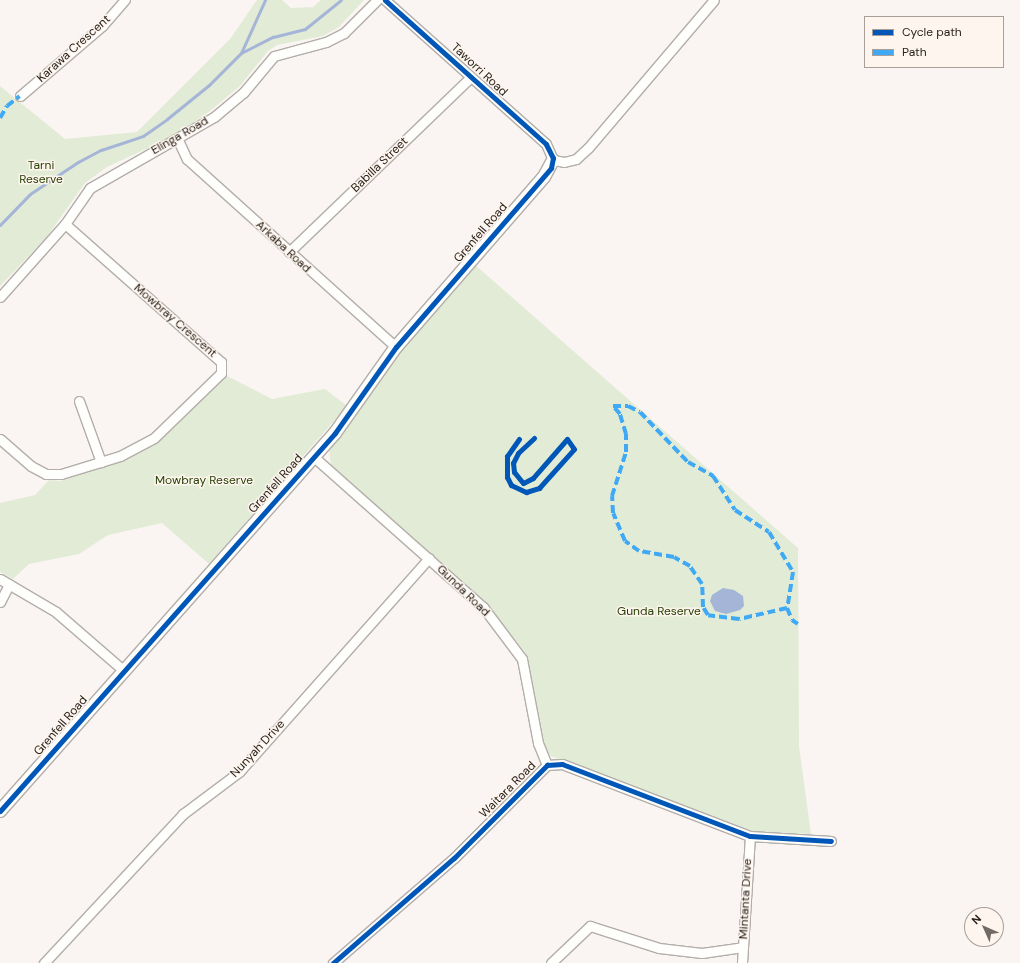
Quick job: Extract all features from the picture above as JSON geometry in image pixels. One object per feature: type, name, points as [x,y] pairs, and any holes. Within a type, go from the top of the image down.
[{"type":"street","name":"Karawa Crescent","points":[[20,96],[102,26],[125,0]]},
{"type":"street","name":"Elinga Road","points":[[0,297],[65,224],[90,188],[112,173],[178,140],[243,93],[274,56],[326,42],[344,34],[377,0]]},
{"type":"street","name":"Taworri Road","points":[[384,0],[546,144],[553,160]]},
{"type":"street","points":[[553,160],[564,162],[581,155],[714,0]]},
{"type":"street","name":"Babilla Street","points":[[289,252],[471,77]]},
{"type":"street","name":"Arkaba Road","points":[[178,140],[187,159],[396,347]]},
{"type":"street","name":"Grenfell Road","points":[[0,811],[314,457],[354,409],[396,347],[544,177],[553,160]]},
{"type":"street","name":"Mowbray Crescent","points":[[0,440],[46,474],[58,475],[101,462],[120,456],[154,438],[221,373],[221,362],[65,224]]},
{"type":"street","points":[[79,401],[101,462]]},
{"type":"street","name":"Gunda Road","points":[[314,457],[483,606],[522,658],[538,743],[548,765]]},
{"type":"street","name":"Nunyah Drive","points":[[44,963],[183,814],[239,772],[429,558]]},
{"type":"street","points":[[0,579],[56,612],[124,671]]},
{"type":"street","points":[[0,602],[9,584]]},
{"type":"street","name":"Waitara Road","points":[[332,963],[454,858],[548,765],[562,764],[750,836],[831,841]]},
{"type":"street","name":"Mintanta Drive","points":[[742,963],[750,836]]},
{"type":"street","points":[[551,963],[590,926],[660,948],[702,953],[743,947]]},
{"type":"green space","name":"Tarni Reserve","points":[[257,0],[282,0],[291,8],[313,7],[321,0],[364,0],[339,27],[323,36],[277,45],[268,51],[240,86],[210,111],[176,135],[107,167],[85,183],[46,238],[0,286],[0,86],[65,139],[137,132],[230,39]]},
{"type":"green space","name":"Gunda Reserve","points":[[474,264],[798,548],[799,746],[811,834],[750,831],[551,756],[546,750],[525,652],[485,602],[331,466],[329,450],[401,351]]},
{"type":"green space","name":"Mowbray Reserve","points":[[227,376],[272,399],[325,389],[347,406],[209,564],[162,523],[108,535],[79,554],[29,564],[13,579],[0,572],[0,503],[35,495],[49,480],[60,481],[127,458],[161,440]]},
{"type":"water","points":[[723,588],[734,590],[743,596],[744,606],[740,610],[726,614],[715,611],[710,601],[712,595]]},
{"type":"waterway","points":[[241,53],[265,0]]},
{"type":"waterway","points":[[0,225],[30,194],[78,162],[101,150],[143,136],[167,119],[209,85],[241,53],[273,37],[305,29],[341,0]]},
{"type":"marked path","points":[[0,118],[7,106],[20,96]]},
{"type":"marked path","points":[[787,608],[739,619],[708,615],[703,607],[702,584],[690,566],[674,557],[639,551],[625,541],[613,513],[612,496],[626,452],[626,434],[620,414],[613,406],[628,406],[640,412],[688,462],[713,476],[735,510],[769,532],[793,572],[787,608],[792,620],[798,624]]},
{"type":"cycle path","points":[[0,811],[335,433],[396,347],[551,168],[553,158],[546,144],[385,0]]},
{"type":"cycle path","points":[[519,439],[507,456],[507,477],[511,485],[526,492],[539,488],[574,449],[567,439],[533,478],[523,483],[514,472],[513,463],[518,453],[534,438]]},
{"type":"cycle path","points":[[333,963],[454,858],[547,765],[562,764],[750,836],[831,841]]}]
